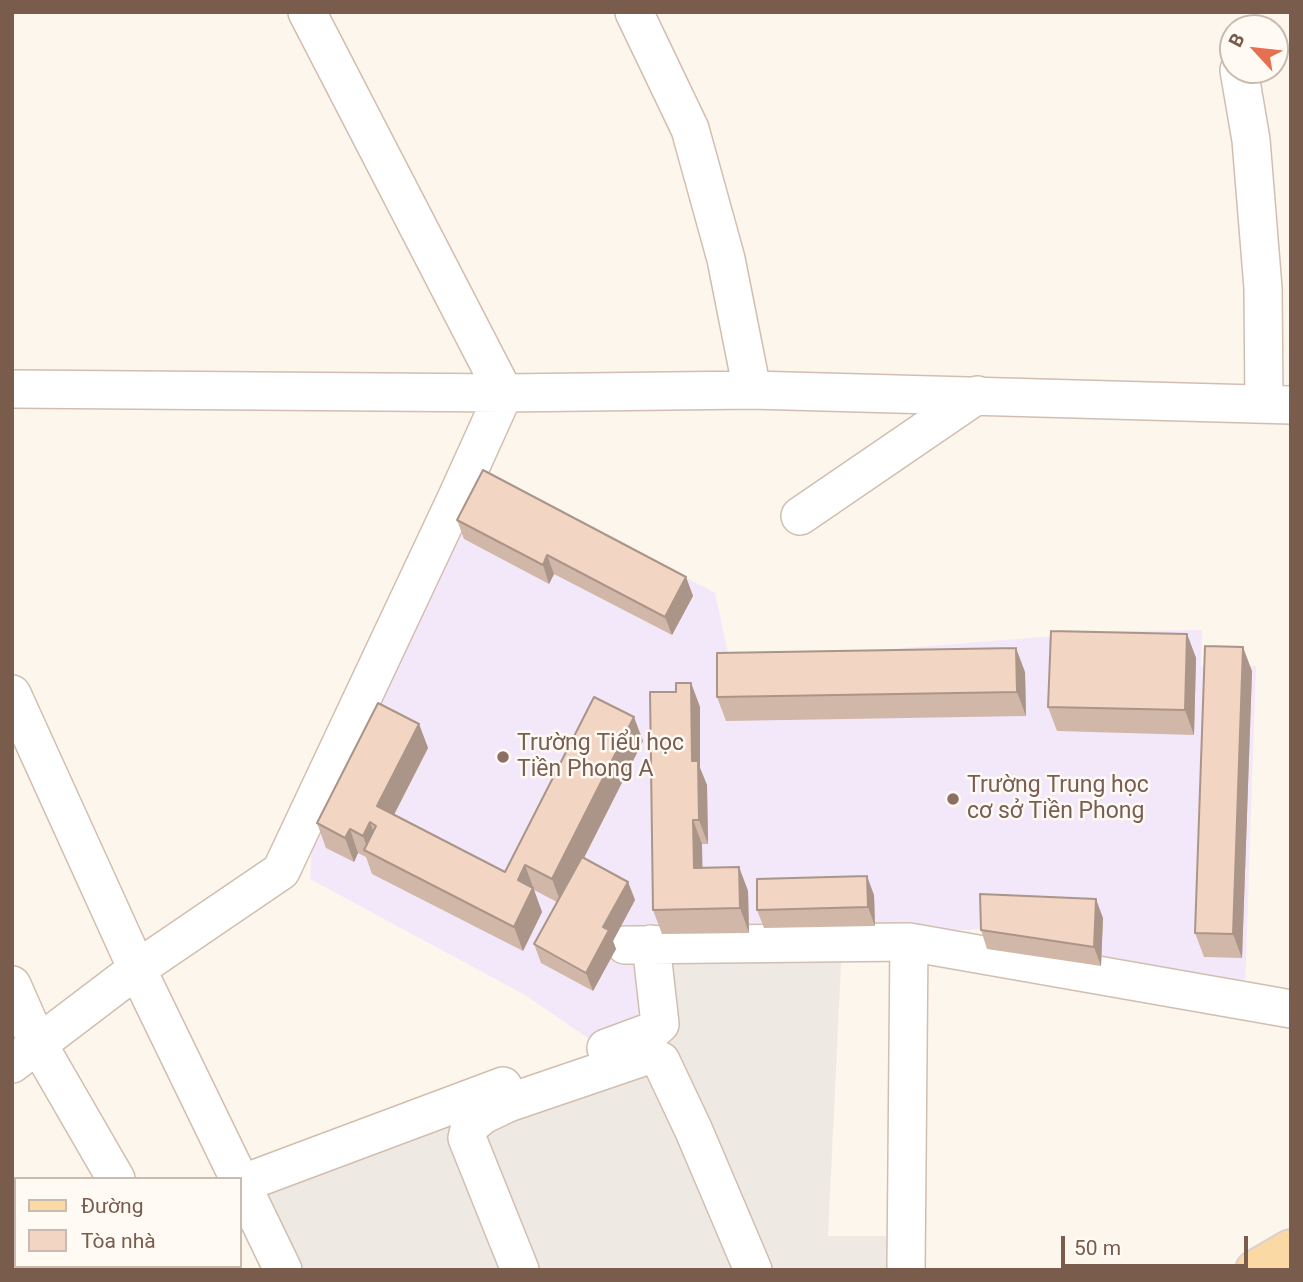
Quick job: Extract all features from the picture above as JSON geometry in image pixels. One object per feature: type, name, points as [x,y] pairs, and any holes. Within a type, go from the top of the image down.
[{"type":"main road","points":[[1255,1270],[1291,1249]]},
{"type":"street","points":[[307,12],[504,393]]},
{"type":"street","points":[[634,12],[690,130],[726,259],[752,390]]},
{"type":"street","points":[[12,389],[504,393],[752,390],[1278,404],[1263,288],[1251,141],[1241,84]]},
{"type":"street","points":[[25,1054],[137,969],[281,871],[504,393]]},
{"type":"street","points":[[800,516],[977,395]]},
{"type":"street","points":[[12,694],[137,969],[238,1177]]},
{"type":"street","points":[[906,1270],[909,942]]},
{"type":"street","points":[[242,1180],[656,1028],[660,1024],[660,1018],[638,945],[909,942],[1291,1009]]},
{"type":"street","points":[[12,985],[25,1054],[115,1177]]},
{"type":"street","points":[[520,1270],[467,1139],[470,1126],[483,1115],[508,1103],[649,1055],[662,1061],[753,1270]]},
{"type":"street","points":[[242,1185],[283,1270]]},
{"type":"shaded area","points":[[485,470],[715,593],[730,662],[1117,631],[1202,630],[1201,666],[1256,666],[1245,989],[987,949],[987,929],[660,939],[657,1024],[598,1045],[525,995],[310,879],[312,845]]},
{"type":"shaded area","points":[[842,943],[828,1236],[899,1236],[898,1270],[302,1270],[260,1181],[664,1030],[655,949]]},
{"type":"building","points":[[483,470],[686,577],[665,617],[547,555],[543,565],[457,520]]},
{"type":"building","points":[[1051,631],[1187,634],[1185,710],[1048,707]]},
{"type":"building","points":[[1205,646],[1243,647],[1233,934],[1195,933]]},
{"type":"building","points":[[1016,648],[1017,692],[717,697],[717,653]]},
{"type":"building","points":[[676,683],[691,683],[692,761],[698,761],[699,820],[693,820],[694,868],[739,867],[740,908],[653,910],[650,692],[676,692]]},
{"type":"building","points":[[594,697],[634,717],[552,879],[525,865],[518,880],[533,888],[514,927],[364,850],[376,826],[370,822],[363,836],[350,829],[345,838],[317,823],[378,703],[419,724],[377,806],[505,872]]},
{"type":"building","points":[[582,857],[628,882],[603,927],[609,930],[586,973],[534,944]]},
{"type":"building","points":[[867,876],[868,907],[757,910],[757,879]]},
{"type":"building","points":[[980,894],[1096,899],[1094,947],[981,930]]},
{"type":"place","name":"Trường Tiểu học Tiền Phong A","points":[[503,757]]},
{"type":"place","name":"Trường Trung học cơ sở Tiền Phong","points":[[953,799]]}]
